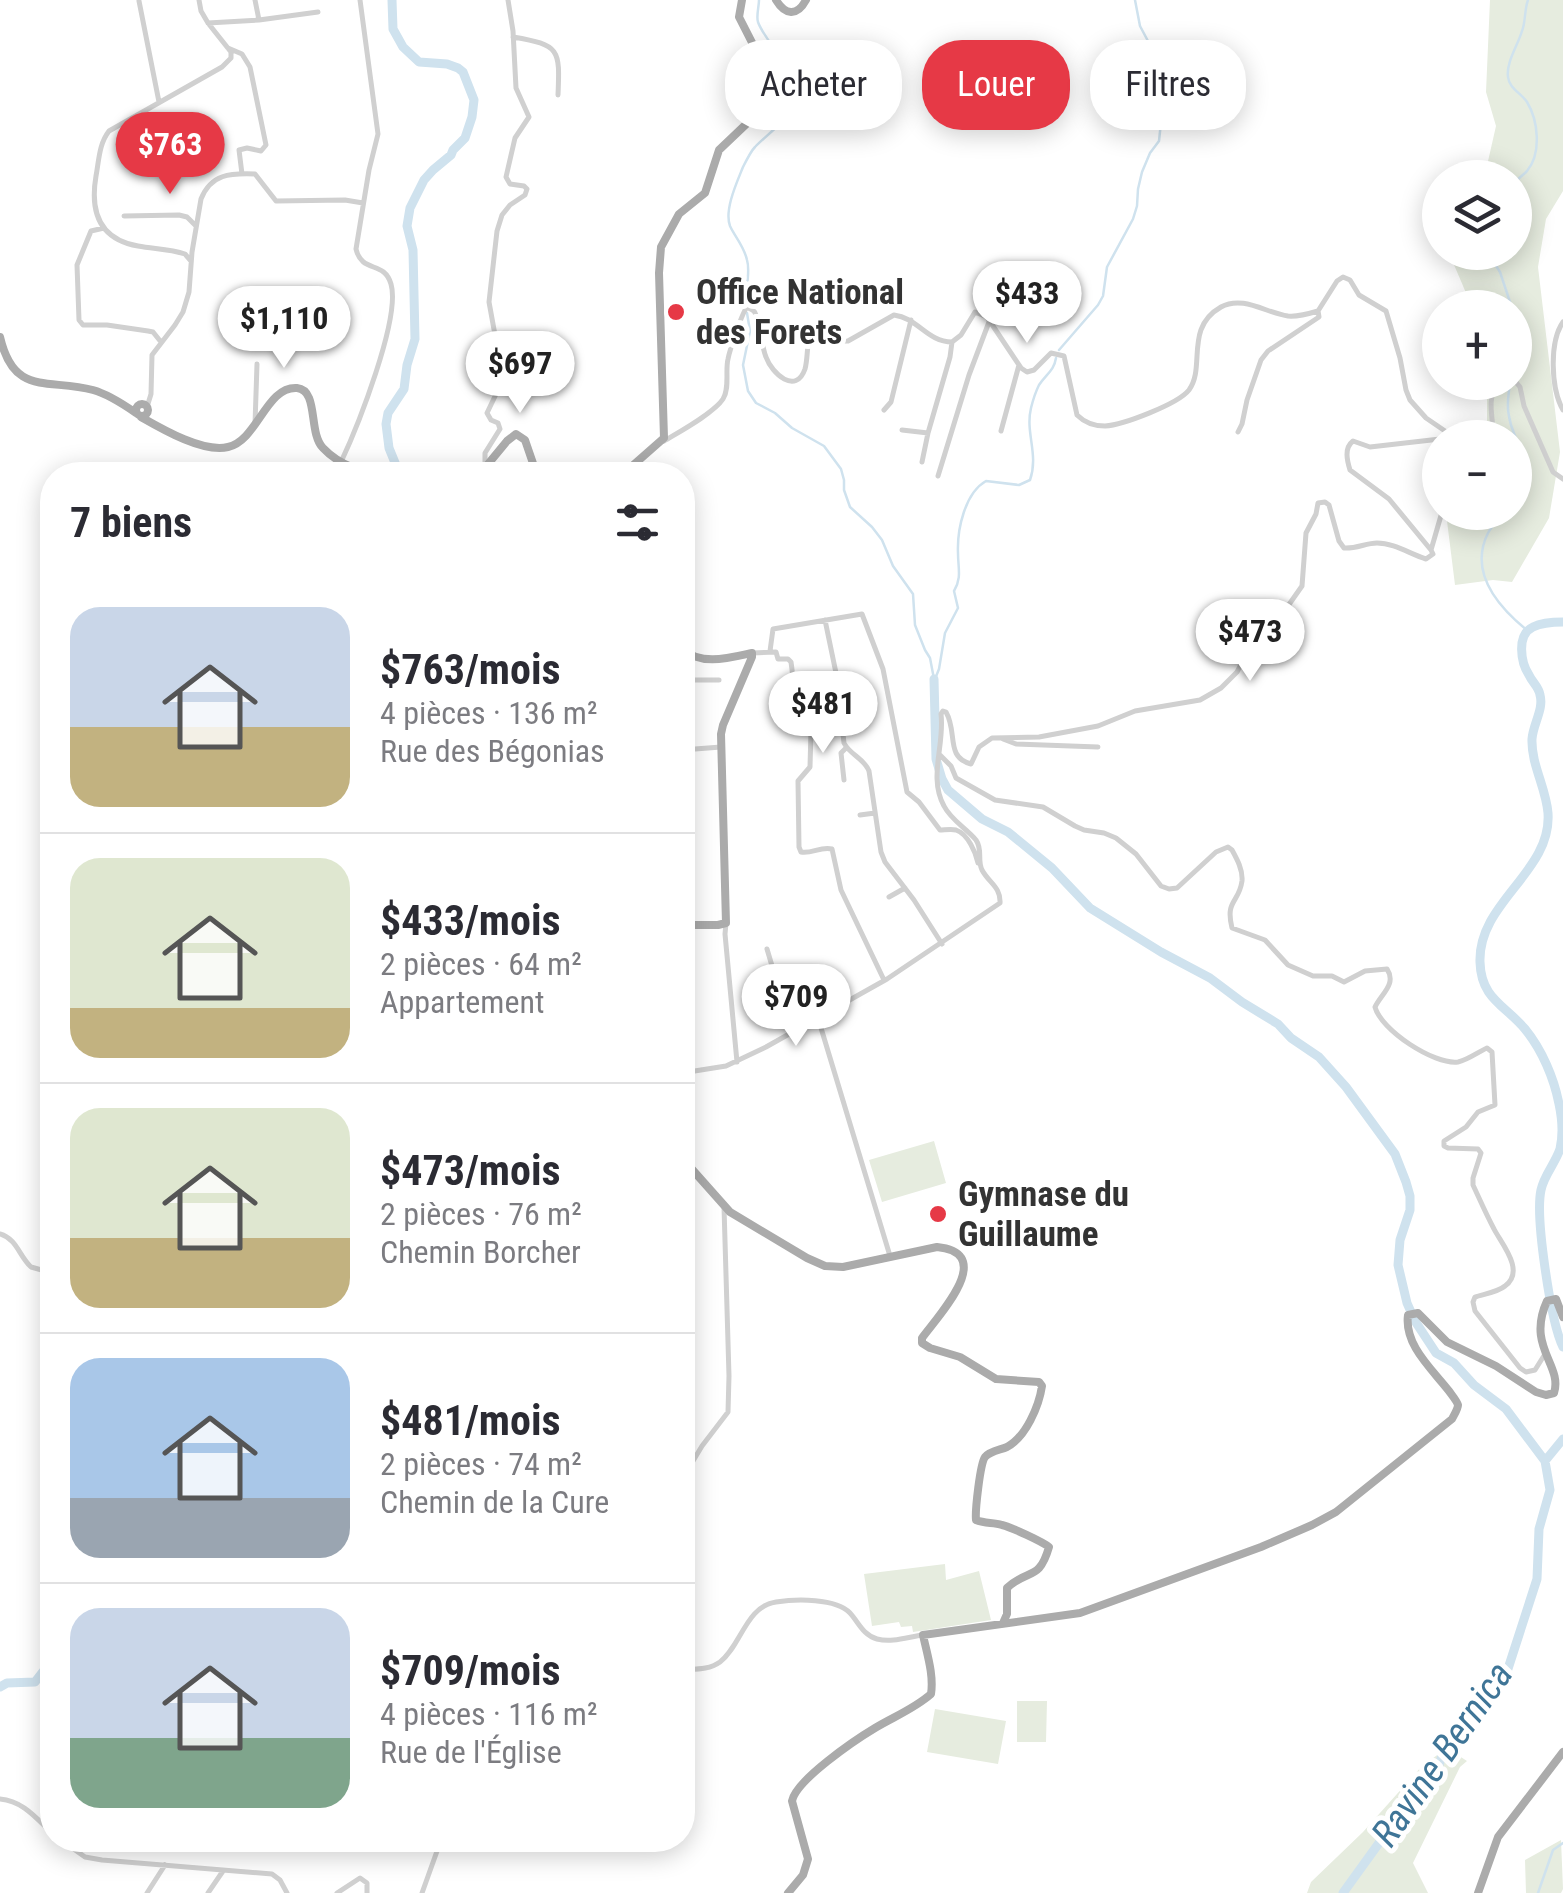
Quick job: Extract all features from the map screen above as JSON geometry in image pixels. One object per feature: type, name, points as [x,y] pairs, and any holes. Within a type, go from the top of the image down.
[{"type":"main road","points":[[638,462],[663,442],[661,247],[679,214],[704,194],[719,150],[760,111],[770,93],[766,70],[739,17],[742,0]]},
{"type":"main road","points":[[776,0],[788,13],[802,8],[806,0]]},
{"type":"main road","points":[[0,337],[10,364],[26,379],[36,384],[94,390],[144,410],[169,434],[218,448],[237,443],[277,396],[288,389],[302,389],[310,399],[315,437],[341,462]]},
{"type":"main road","points":[[492,462],[511,437],[519,434],[533,462]]},
{"type":"main road","points":[[695,656],[720,659],[752,653],[722,725],[726,923],[695,925]]},
{"type":"main road","points":[[695,1173],[730,1212],[825,1266],[844,1266],[937,1247],[949,1248],[962,1259],[960,1288],[922,1343],[960,1357],[996,1379],[1039,1382],[1042,1386],[1018,1440],[986,1456],[981,1466],[976,1520],[1004,1525],[1049,1547],[1037,1572],[1008,1585],[1003,1617]]},
{"type":"main road","points":[[788,1893],[803,1874],[808,1859],[793,1794],[851,1745],[930,1694],[931,1670],[923,1635],[990,1624],[1003,1617],[1016,1622],[1080,1613],[1312,1525],[1373,1484],[1452,1419],[1458,1407],[1422,1359],[1408,1315],[1418,1313],[1447,1342],[1546,1395],[1556,1391],[1540,1330],[1547,1301],[1558,1301],[1563,1317]]},
{"type":"main road","points":[[1478,1893],[1498,1837],[1563,1752]]},
{"type":"street","points":[[191,262],[177,251],[129,244],[104,228],[94,211],[94,200],[102,141],[114,128],[231,58],[201,11],[199,0]]},
{"type":"street","points":[[255,0],[259,20]]},
{"type":"street","points":[[341,462],[360,422],[393,306],[390,279],[385,272],[358,259],[356,248],[378,134],[360,0]]},
{"type":"street","points":[[484,462],[485,453],[500,429],[487,413],[498,390],[500,368],[490,302],[494,248],[502,215],[527,192],[524,186],[510,184],[506,177],[516,138],[529,117],[516,88],[508,0]]},
{"type":"street","points":[[139,1],[159,102]]},
{"type":"street","points":[[208,23],[318,12]]},
{"type":"street","points":[[513,36],[547,44],[555,51],[559,60],[558,95]]},
{"type":"street","points":[[228,48],[242,54],[250,67],[266,145],[261,151],[239,150],[242,174]]},
{"type":"street","points":[[144,410],[152,354],[183,312],[189,292],[196,226],[206,188],[223,175],[255,174],[276,201],[363,203]]},
{"type":"street","points":[[124,216],[179,215],[196,226]]},
{"type":"street","points":[[104,228],[90,231],[77,265],[78,320],[83,325],[148,330],[161,342]]},
{"type":"street","points":[[1238,432],[1261,360],[1314,321],[1343,277],[1350,280],[1359,295],[1386,310],[1406,390],[1429,420]]},
{"type":"street","points":[[922,462],[952,342],[975,312],[989,321],[1027,372],[1051,353],[1064,356],[1077,415],[1089,424],[1114,424],[1170,403],[1191,388],[1196,346],[1203,326],[1224,305],[1248,304],[1294,316],[1318,311]]},
{"type":"street","points":[[663,442],[722,400],[727,360],[747,307],[756,315],[771,370],[788,381],[798,379],[804,372],[808,345],[812,342],[848,341],[894,315],[911,320],[935,340],[952,342]]},
{"type":"street","points":[[884,410],[894,393],[911,320]]},
{"type":"street","points":[[938,476],[989,321]]},
{"type":"street","points":[[1563,322],[1554,344],[1555,391],[1563,410]]},
{"type":"street","points":[[254,427],[257,364]]},
{"type":"street","points":[[1001,431],[1019,365]]},
{"type":"street","points":[[1523,400],[1553,472],[1563,479]]},
{"type":"street","points":[[902,430],[928,433]]},
{"type":"street","points":[[1422,440],[1370,447],[1353,441],[1347,452],[1350,470],[1389,499],[1432,550]]},
{"type":"street","points":[[984,872],[978,843],[946,811],[938,792],[943,711],[953,727],[954,750],[966,764],[971,764],[984,743],[992,738],[1039,737],[1098,726],[1134,711],[1200,700],[1238,672],[1250,627],[1258,620],[1283,613],[1302,586],[1306,533],[1318,503],[1329,505],[1338,542],[1344,548],[1373,542],[1426,559],[1433,554],[1437,530]]},
{"type":"street","points":[[695,1070],[737,1062],[818,1018],[942,944],[1000,903],[996,886],[978,865],[976,853],[960,832],[940,830],[907,792],[883,668],[862,614],[772,629],[770,651]]},
{"type":"street","points":[[825,620],[846,748],[869,771],[881,852],[942,944]]},
{"type":"street","points":[[752,653],[776,652],[778,659],[791,662],[796,716],[811,730],[810,767],[798,781],[799,847],[805,853],[832,849],[841,890],[888,978]]},
{"type":"street","points":[[695,680],[719,680]]},
{"type":"street","points":[[1002,737],[1016,744],[1098,747]]},
{"type":"street","points":[[695,749],[721,747]]},
{"type":"street","points":[[844,780],[841,752],[846,748]]},
{"type":"street","points":[[940,758],[951,766],[956,778],[995,800],[1043,807],[1084,830],[1116,838],[1136,854],[1161,886],[1169,889],[1177,888],[1216,852],[1228,847],[1242,879],[1229,910],[1232,928],[1266,940],[1288,965],[1314,976],[1332,976],[1344,982],[1365,971],[1388,969],[1391,982],[1375,1007],[1377,1015],[1422,1053],[1458,1062],[1487,1048],[1492,1052],[1495,1104],[1478,1112],[1466,1127],[1444,1141],[1444,1146],[1478,1149],[1481,1153],[1473,1185],[1496,1234],[1508,1249],[1512,1265],[1511,1280],[1504,1287],[1475,1297],[1475,1311],[1526,1372],[1536,1370],[1545,1354]]},
{"type":"street","points":[[860,816],[875,813]]},
{"type":"street","points":[[889,897],[905,888]]},
{"type":"street","points":[[726,923],[737,1062]]},
{"type":"street","points":[[767,949],[796,1029]]},
{"type":"street","points":[[818,1018],[890,1256]]},
{"type":"street","points":[[695,1457],[728,1412],[724,1207]]},
{"type":"street","points":[[0,1234],[13,1241],[30,1267],[40,1270]]},
{"type":"street","points":[[695,1668],[722,1660],[752,1617],[772,1602],[832,1602],[848,1611],[865,1632],[878,1639],[923,1635]]},
{"type":"street","points":[[0,1799],[13,1800],[40,1821]]},
{"type":"street","points":[[78,1852],[85,1857],[117,1862],[272,1874],[287,1893]]},
{"type":"street","points":[[422,1893],[437,1852]]},
{"type":"street","points":[[147,1893],[166,1866]]},
{"type":"street","points":[[208,1893],[223,1870]]},
{"type":"street","points":[[337,1893],[360,1878],[367,1883],[367,1893]]},
{"type":"shaded area","points":[[1490,0],[1563,0],[1563,191],[1546,219],[1538,267],[1560,452],[1549,518],[1512,582],[1455,585],[1448,530],[1532,530],[1532,420],[1487,420],[1487,400],[1532,400],[1532,290],[1465,290],[1456,270],[1532,270],[1532,160],[1488,160],[1496,126],[1486,92]]},
{"type":"shaded area","points":[[934,1141],[946,1183],[882,1202],[869,1160]]},
{"type":"shaded area","points":[[945,1564],[946,1580],[979,1571],[991,1620],[913,1632],[912,1626],[901,1627],[899,1622],[872,1626],[864,1574]]},
{"type":"shaded area","points":[[1017,1701],[1047,1701],[1046,1742],[1017,1742]]},
{"type":"shaded area","points":[[935,1709],[1006,1721],[998,1764],[927,1752]]},
{"type":"shaded area","points":[[1447,1748],[1467,1761],[1460,1767],[1413,1863],[1428,1893],[1307,1893],[1311,1882],[1363,1832],[1422,1766]]},
{"type":"shaded area","points":[[1561,1840],[1561,1893],[1526,1893],[1525,1860]]},
{"type":"waterway","points":[[392,0],[393,29],[403,47],[419,62],[458,68],[474,100],[465,138],[424,180],[410,208],[407,226],[413,250],[415,339],[404,389],[388,413],[386,424],[395,462]]},
{"type":"waterway","points":[[745,305],[748,265],[730,226],[730,204],[750,154],[790,113],[798,96],[796,81],[758,22],[759,0]]},
{"type":"waterway","points":[[1059,350],[1103,296],[1107,267],[1133,219],[1142,172],[1159,141],[1162,113],[1155,81],[1158,60],[1140,26],[1135,0]]},
{"type":"waterway","points":[[1528,0],[1508,77],[1531,109],[1536,127],[1532,164]]},
{"type":"waterway","points":[[1499,270],[1506,290]]},
{"type":"waterway","points":[[747,313],[750,331],[743,365],[748,391],[756,403],[824,446],[841,469],[850,507],[882,540],[893,566],[913,594],[915,625],[930,658],[934,679]]},
{"type":"waterway","points":[[935,679],[945,633],[958,608],[954,591],[959,577],[958,544],[964,512],[973,494],[986,481],[1019,485],[1030,480],[1031,408],[1039,385],[1056,358]]},
{"type":"waterway","points":[[1508,400],[1509,420]]},
{"type":"waterway","points":[[1490,530],[1483,548],[1484,575],[1497,600],[1528,631]]},
{"type":"waterway","name":"Ravine Bernica","points":[[1563,622],[1533,627],[1522,643],[1524,664],[1541,700],[1532,748],[1547,804],[1546,834],[1539,853],[1490,922],[1480,962],[1489,993],[1525,1029],[1542,1055],[1559,1104],[1560,1149],[1542,1185],[1540,1204],[1549,1294],[1563,1347]]},
{"type":"waterway","points":[[934,679],[936,759],[948,790],[1052,868],[1090,908],[1210,978],[1278,1024],[1319,1057],[1346,1087],[1395,1154],[1406,1182],[1410,1210],[1400,1240],[1398,1265],[1415,1321],[1436,1353],[1454,1363],[1474,1385],[1506,1409],[1545,1461]]},
{"type":"waterway","name":"Ravine Bernica","points":[[1343,1893],[1439,1765],[1456,1727],[1481,1708],[1505,1678],[1537,1579],[1539,1529],[1550,1490],[1545,1461],[1563,1439]]},
{"type":"waterway","points":[[0,1687],[35,1682],[40,1676]]},
{"type":"waterway","points":[[1538,1893],[1553,1850],[1563,1843]]},
{"type":"place","name":"Office National des Forets","points":[[676,312]]},
{"type":"place","name":"Gymnase du Guillaume","points":[[938,1214]]}]
